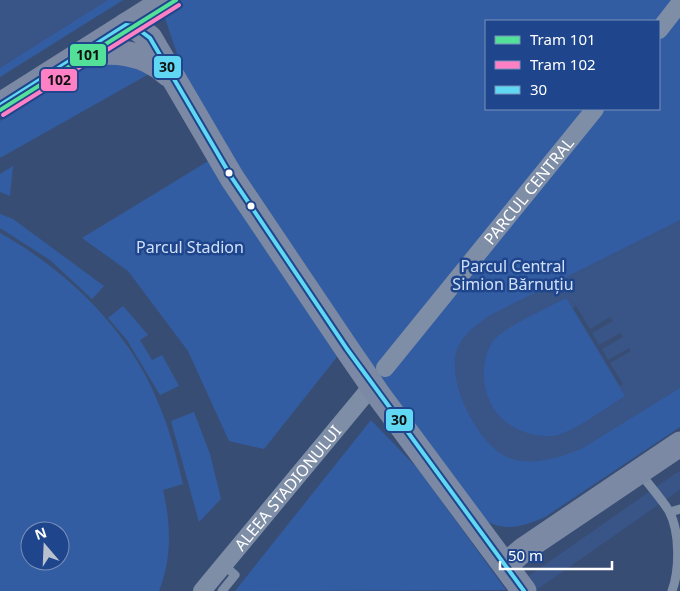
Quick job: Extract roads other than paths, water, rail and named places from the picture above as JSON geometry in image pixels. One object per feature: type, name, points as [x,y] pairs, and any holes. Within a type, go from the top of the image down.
[{"type":"main road","points":[[0,104],[166,0]]},
{"type":"main road","points":[[121,29],[134,26],[150,38],[232,178],[379,377],[516,580]]},
{"type":"main road","points":[[121,29],[136,54]]},
{"type":"main road","points":[[81,54],[121,52],[136,54],[158,65],[170,75]]},
{"type":"main road","points":[[516,580],[523,550],[645,479],[680,444]]},
{"type":"street","points":[[660,29],[680,3]]},
{"type":"street","name":"PARCUL CENTRAL","points":[[379,377],[594,110]]},
{"type":"street","name":"ALEEA STADIONULUI","points":[[202,591],[379,377]]},
{"type":"lane","points":[[645,479],[670,512],[676,531],[678,553],[675,582],[672,591]]},
{"type":"lane","points":[[670,512],[680,509]]},
{"type":"lane","points":[[222,591],[235,576],[224,565]]},
{"type":"waterway","points":[[521,591],[680,480]]},
{"type":"tram line","name":"101","points":[[0,110],[176,0]]},
{"type":"tram line","name":"102","points":[[3,115],[179,5]]},
{"type":"park label","name":"Parcul Stadion","points":[[190,247]]},
{"type":"park label","name":"Parcul Central Simion Bărnuțiu","points":[[513,275]]}]
